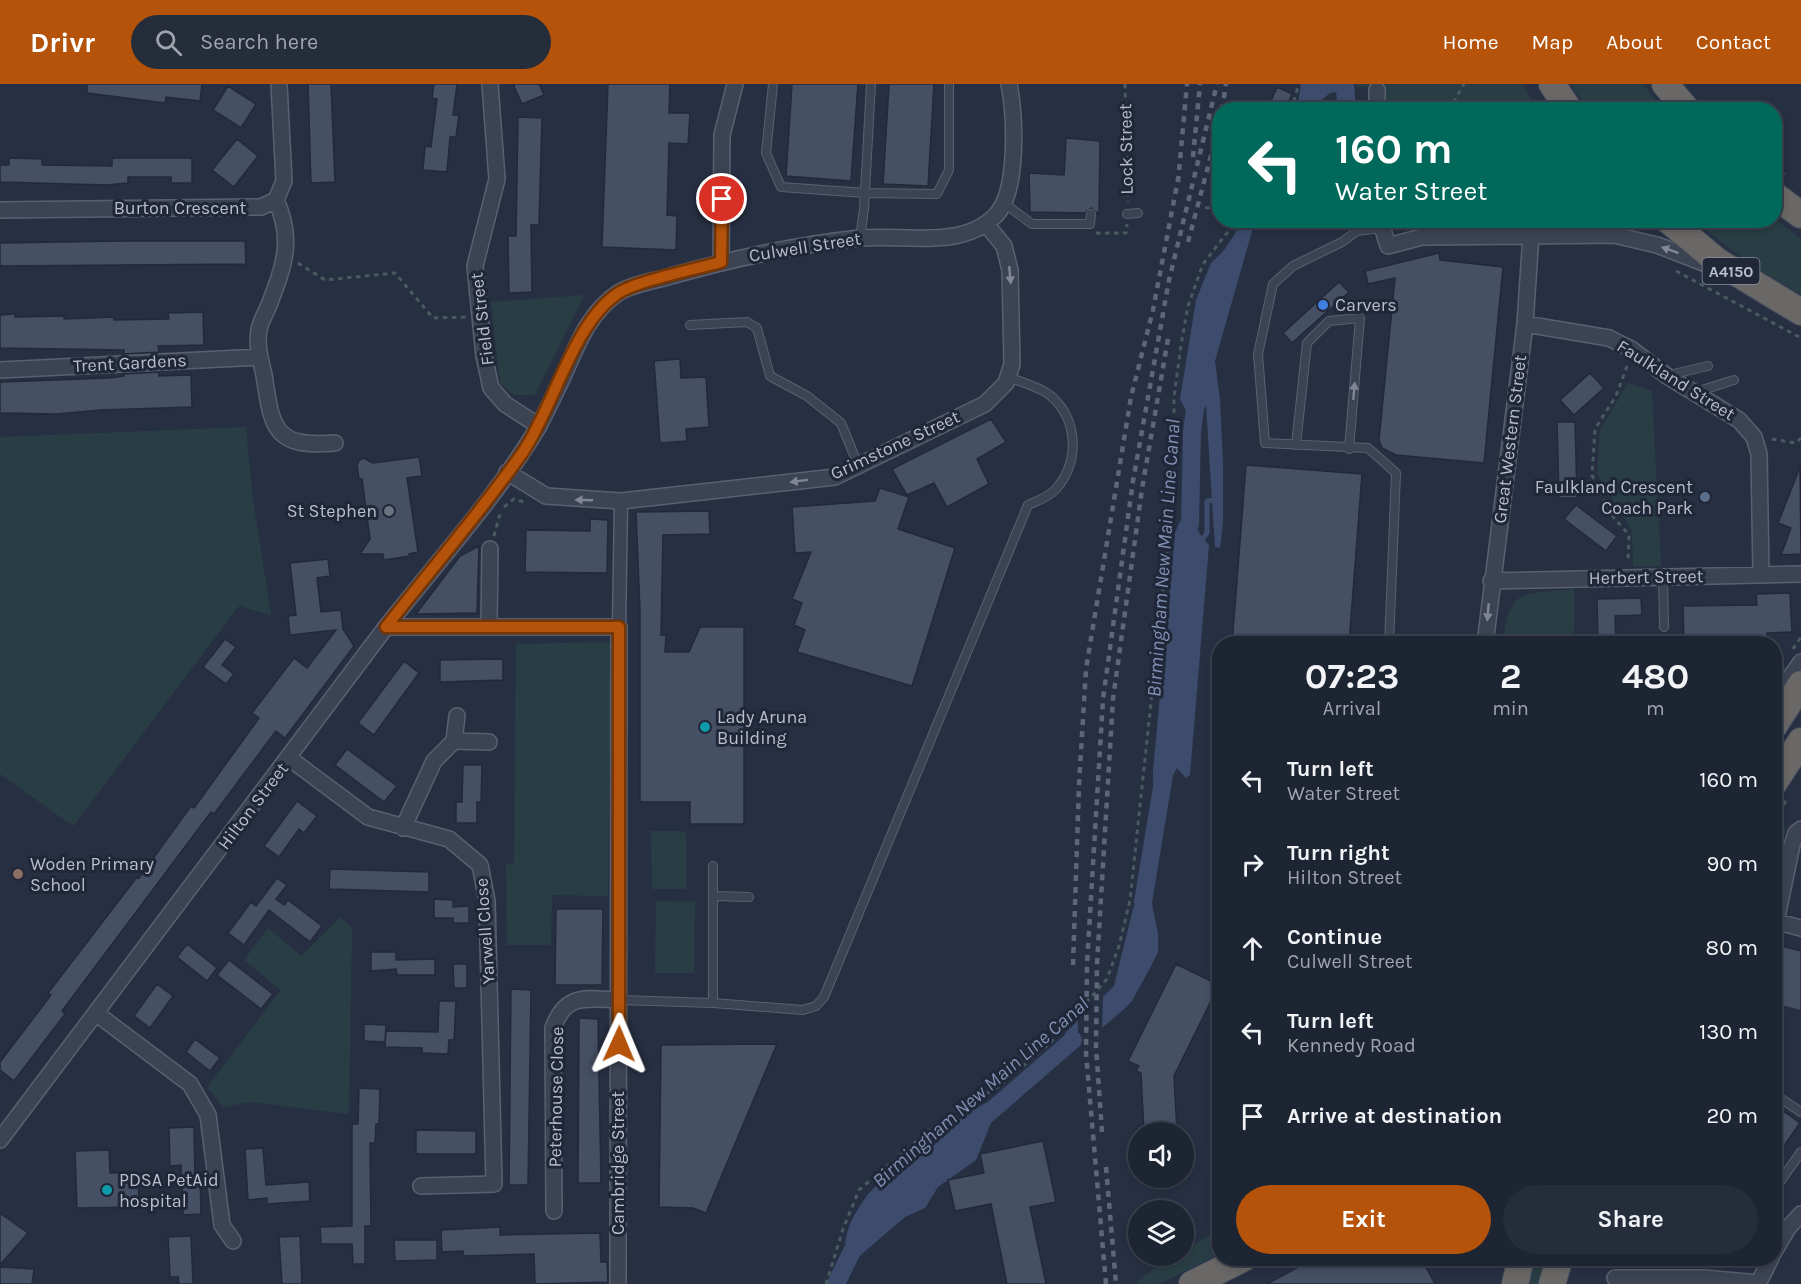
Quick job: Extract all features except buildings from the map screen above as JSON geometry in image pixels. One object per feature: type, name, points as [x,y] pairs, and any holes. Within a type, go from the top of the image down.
[{"type":"highway","points":[[1552,84],[1564,102]]},
{"type":"highway","points":[[1665,84],[1680,102]]},
{"type":"highway","points":[[1782,201],[1801,215]]},
{"type":"highway","name":"A4150","points":[[1678,228],[1717,261],[1801,312]]},
{"type":"highway","points":[[1782,714],[1801,684]]},
{"type":"highway","points":[[1782,771],[1801,741]]},
{"type":"highway","points":[[1192,1284],[1228,1266]]},
{"type":"highway","points":[[1515,1284],[1519,1266]]},
{"type":"highway","points":[[1552,1284],[1558,1266]]},
{"type":"street","points":[[279,84],[285,181],[276,200],[285,220],[286,256],[259,331],[259,357],[268,408],[276,430],[297,443],[335,442]]},
{"type":"street","name":"Field Street","points":[[490,84],[497,178],[475,266],[484,356],[491,388],[505,404],[538,426]]},
{"type":"street","points":[[721,262],[722,135],[735,84]]},
{"type":"street","points":[[1005,204],[1011,172],[1012,100],[1009,84]]},
{"type":"street","points":[[1377,90],[1377,102]]},
{"type":"street","name":"Burton Crescent","points":[[0,210],[239,209],[261,207],[276,200]]},
{"type":"street","name":"Culwell Street","points":[[507,472],[538,426],[588,325],[601,308],[619,292],[721,262],[790,246],[860,238],[966,234],[986,224],[1005,204]]},
{"type":"street","points":[[986,224],[1004,246],[1010,270],[1012,364],[1008,377]]},
{"type":"street","points":[[1381,228],[1388,246],[1422,237],[1614,235],[1649,243],[1744,279]]},
{"type":"street","points":[[1569,235],[1578,228]]},
{"type":"street","name":"Great Western Street","points":[[1486,636],[1525,324],[1531,235]]},
{"type":"street","name":"Faulkland Street","points":[[1525,324],[1609,338],[1631,349],[1667,376],[1739,420],[1754,437]]},
{"type":"street","name":"Trent Gardens","points":[[0,370],[259,357]]},
{"type":"street","name":"Grimstone Street","points":[[507,472],[546,496],[621,501],[835,477],[985,404],[996,396],[1008,377]]},
{"type":"street","points":[[1754,437],[1759,454],[1761,575]]},
{"type":"street","name":"Hilton Street","points":[[0,1140],[386,627],[438,560],[462,535],[507,472]]},
{"type":"street","name":"Cambridge Street","points":[[618,1284],[621,501]]},
{"type":"street","points":[[489,626],[490,549]]},
{"type":"street","name":"Herbert Street","points":[[1491,581],[1628,576],[1801,574]]},
{"type":"street","points":[[386,627],[619,627]]},
{"type":"street","points":[[1782,689],[1801,662]]},
{"type":"street","points":[[403,828],[434,761],[454,741],[457,716]]},
{"type":"street","points":[[454,741],[489,742]]},
{"type":"street","name":"Yarwell Close","points":[[289,758],[368,817],[449,839],[480,865],[486,902],[494,1184],[421,1186]]},
{"type":"street","points":[[1782,890],[1792,845],[1796,833],[1801,829]]},
{"type":"street","points":[[1782,923],[1801,928]]},
{"type":"street","name":"Peterhouse Close","points":[[554,1211],[553,1028],[559,1011],[570,1002],[582,999],[620,1000]]},
{"type":"street","points":[[97,1014],[190,1083],[208,1115],[222,1225],[233,1242]]},
{"type":"street","points":[[1782,1238],[1801,1214]]},
{"type":"street","points":[[1615,1281],[1704,1278],[1758,1283],[1767,1266]]},
{"type":"lane","points":[[773,84],[766,153],[781,187],[865,194],[937,194],[949,170],[948,84]]},
{"type":"lane","points":[[860,238],[865,194],[871,84]]},
{"type":"lane","points":[[1005,204],[1032,224],[1090,224],[1091,214]]},
{"type":"lane","name":"Lock Street","points":[[1127,214],[1138,213]]},
{"type":"lane","points":[[1367,228],[1357,231],[1342,242],[1293,266],[1273,284],[1258,354],[1265,443],[1349,449],[1368,448],[1396,473],[1389,636]]},
{"type":"lane","points":[[1296,445],[1307,343],[1329,321],[1360,318],[1349,449]]},
{"type":"lane","points":[[690,325],[747,322],[757,328],[770,376],[807,396],[841,423],[858,465]]},
{"type":"lane","points":[[1667,376],[1708,366]]},
{"type":"lane","points":[[620,1000],[713,1003],[803,1010],[816,1006],[824,997],[1028,505],[1056,490],[1068,469],[1072,439],[1071,422],[1048,394],[1008,377]]},
{"type":"lane","points":[[1695,392],[1734,380]]},
{"type":"lane","points":[[1663,576],[1664,627]]},
{"type":"lane","points":[[713,866],[713,1003]]},
{"type":"lane","points":[[713,896],[749,897]]},
{"type":"lane","points":[[1782,1099],[1801,1112]]},
{"type":"lane","points":[[1782,1180],[1800,1156]]},
{"type":"path","name":"Lock Street","points":[[1117,233],[1126,232],[1127,214],[1125,84]]},
{"type":"path","points":[[1293,102],[1299,84]]},
{"type":"path","points":[[1454,102],[1464,84]]},
{"type":"path","points":[[1205,208],[1212,207]]},
{"type":"path","points":[[826,1284],[843,1229],[859,1190],[949,1114],[998,1088],[1041,1052],[1107,979],[1119,946],[1130,900],[1174,486],[1174,397],[1181,345],[1188,306],[1203,264],[1231,228]]},
{"type":"path","points":[[286,256],[326,280],[395,273],[433,318],[480,316]]},
{"type":"path","points":[[1670,267],[1801,338]]},
{"type":"path","points":[[1628,576],[1629,535],[1610,513],[1592,475],[1595,429],[1624,379],[1631,349]]},
{"type":"path","points":[[1754,437],[1796,443],[1801,438]]},
{"type":"path","points":[[492,514],[514,499],[525,502]]},
{"type":"path","points":[[490,549],[502,508]]},
{"type":"green space","points":[[1356,84],[1522,84],[1534,102],[1384,102],[1383,88],[1356,87]]},
{"type":"green space","points":[[1570,84],[1643,84],[1657,102],[1583,102]]},
{"type":"green space","points":[[1782,224],[1801,239],[1801,295],[1750,264],[1703,228],[1782,228]]},
{"type":"green space","points":[[584,295],[535,395],[514,395],[500,383],[491,302]]},
{"type":"green space","points":[[1628,383],[1652,391],[1661,566],[1633,566],[1632,531],[1597,474],[1600,430]]},
{"type":"green space","points":[[246,427],[253,500],[271,615],[239,606],[73,826],[0,774],[0,437]]},
{"type":"green space","points":[[1574,589],[1574,636],[1504,636],[1510,611],[1515,602],[1530,594]]},
{"type":"green space","points":[[611,642],[608,896],[552,895],[551,945],[507,945],[506,864],[514,863],[516,644]]},
{"type":"green space","points":[[1782,827],[1786,828],[1782,847]]},
{"type":"green space","points":[[651,831],[682,831],[686,834],[686,889],[652,889]]},
{"type":"green space","points":[[656,901],[695,902],[694,973],[655,973]]},
{"type":"green space","points":[[341,917],[352,929],[349,1114],[250,1102],[223,1107],[207,1087],[281,990],[244,960],[268,928],[301,956]]},
{"type":"green space","points":[[1212,1233],[1212,1258],[1159,1284],[1139,1284],[1138,1281],[1159,1266],[1194,1266],[1194,1245]]},
{"type":"green space","points":[[1531,1266],[1548,1266],[1543,1284],[1527,1284]]},
{"type":"water","points":[[1301,84],[1354,84],[1355,102],[1337,102],[1336,92],[1330,93],[1319,102],[1298,102]]},
{"type":"water","points":[[1238,228],[1253,228],[1215,361],[1220,400],[1223,462],[1223,523],[1220,548],[1215,547],[1206,406],[1193,424],[1180,399],[1196,300],[1211,263],[1225,249]]},
{"type":"water","points":[[1189,501],[1199,533],[1209,545],[1190,775],[1186,778],[1177,768],[1160,799],[1153,781],[1153,771],[1175,533]]},
{"type":"water","points":[[1147,878],[1158,934],[1158,952],[1150,968],[1132,1001],[1122,1011],[1082,1045],[1055,1056],[1066,1032],[1114,986],[1133,909]]},
{"type":"water","points":[[989,1102],[999,1103],[976,1160],[938,1187],[925,1208],[905,1217],[856,1259],[847,1260],[845,1243],[852,1219],[874,1188],[924,1145],[962,1117]]},
{"type":"pier","points":[[1103,995],[1102,1032],[1078,1050],[1078,1015]]},
{"type":"waterway","name":"Birmingham New Main Line Canal","points":[[1190,524],[1192,432],[1196,402]]},
{"type":"waterway","points":[[1200,542],[1207,533],[1207,501],[1216,500],[1216,496]]},
{"type":"waterway","name":"Birmingham New Main Line Canal","points":[[1143,902],[1164,775]]},
{"type":"waterway","name":"Birmingham New Main Line Canal","points":[[983,1118],[1073,1040]]},
{"type":"waterway","name":"Birmingham New Main Line Canal","points":[[836,1284],[858,1239]]},
{"type":"railway","points":[[1178,182],[1187,84]]},
{"type":"railway","points":[[1193,157],[1200,84]]},
{"type":"railway","points":[[1213,102],[1217,84]]},
{"type":"railway","points":[[1223,102],[1226,84]]},
{"type":"railway","points":[[1106,1284],[1086,1054],[1087,964],[1103,699],[1133,481],[1169,280],[1212,104]]},
{"type":"railway","points":[[1188,242],[1212,152]]},
{"type":"railway","points":[[1073,965],[1079,785],[1086,669],[1131,397],[1153,310],[1179,174]]},
{"type":"railway","points":[[1102,1132],[1096,1047],[1097,964],[1113,699],[1142,489],[1169,333]]},
{"type":"railway","points":[[1106,1167],[1116,1284]]},
{"type":"place","name":"Carvers","points":[[1323,305]]},
{"type":"place","name":"Faulkland Crescent Coach Park","points":[[1705,497]]},
{"type":"place","name":"St Stephen","points":[[389,511]]},
{"type":"place","name":"Lady Aruna Building","points":[[705,727]]},
{"type":"place","name":"Woden Primary School","points":[[18,874]]},
{"type":"place","name":"PDSA PetAid hospital","points":[[107,1190]]},
{"type":"route","points":[[619,1044],[619,627],[386,627],[438,560],[462,535],[523,452],[588,325],[601,308],[619,292],[721,262],[722,199]]}]
